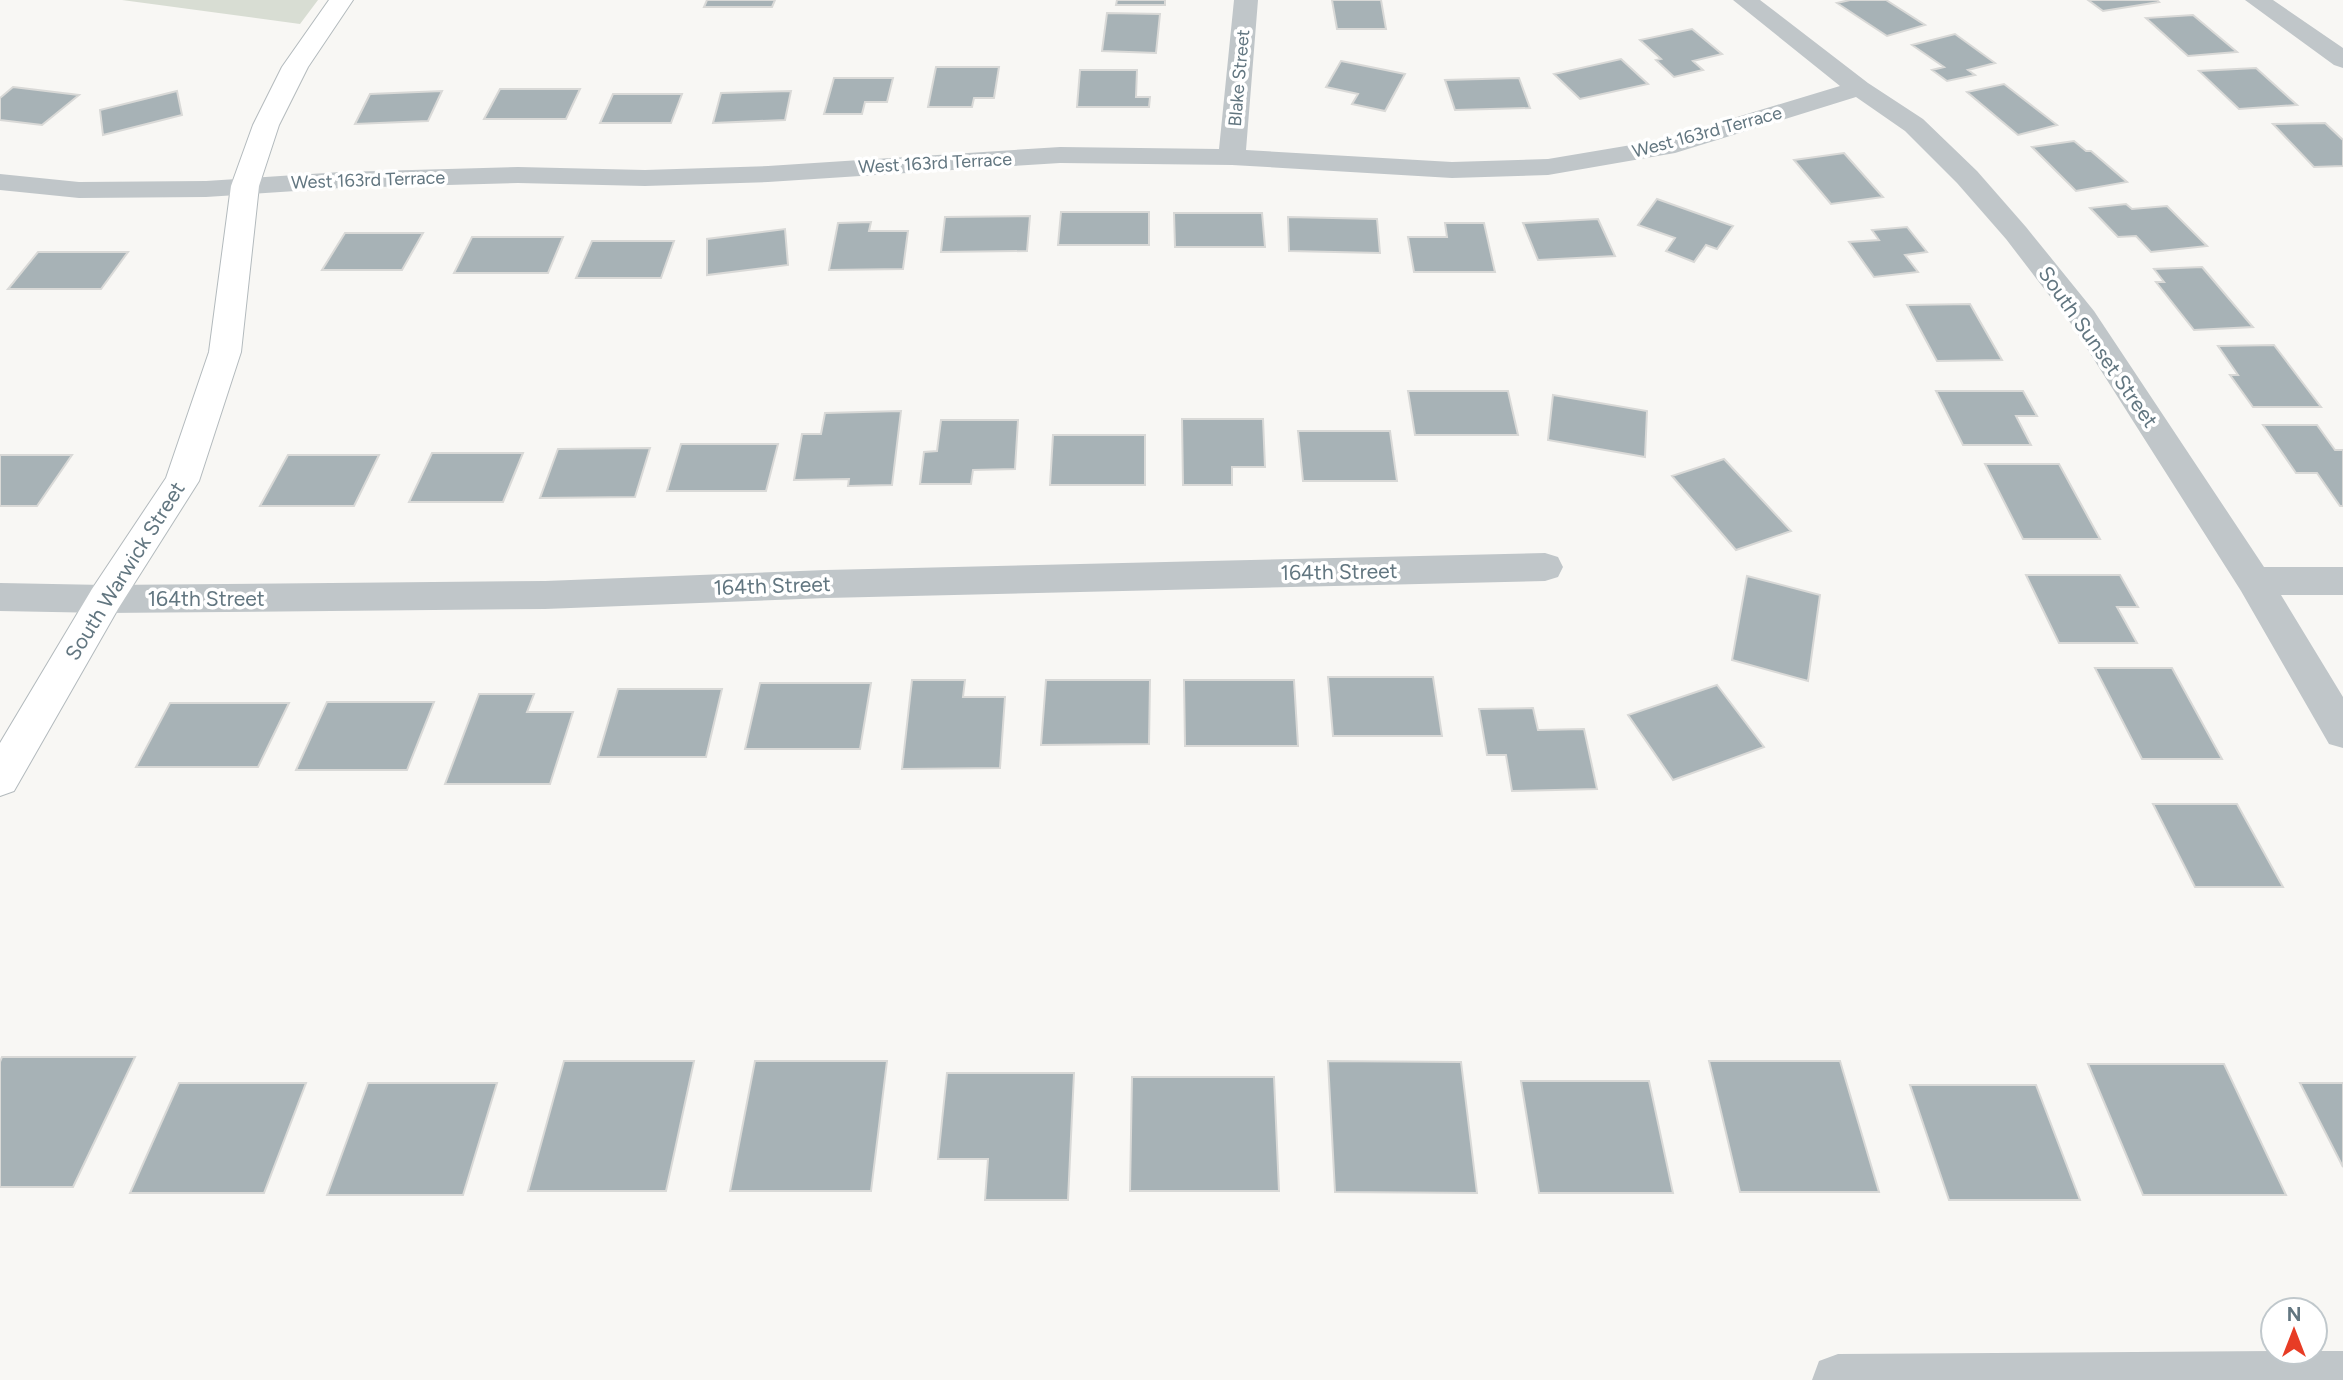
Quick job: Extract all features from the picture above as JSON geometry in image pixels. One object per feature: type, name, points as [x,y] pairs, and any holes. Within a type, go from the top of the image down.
[{"type":"street","name":"South Warwick Street","points":[[0,779],[105,599],[182,481],[225,352],[245,186],[266,125],[295,67],[341,0]]},
{"type":"street","name":"Blake Street","points":[[1231,157],[1246,0]]},
{"type":"street","name":"South Sunset Street","points":[[1745,0],[1859,88],[1914,125],[1967,177],[2016,233],[2083,318],[2254,581],[2343,732]]},
{"type":"street","points":[[2257,0],[2343,60]]},
{"type":"street","name":"West 163rd Terrace","points":[[0,182],[79,190],[518,175],[645,178],[768,174],[1060,155],[1231,157],[1452,170],[1548,167],[1665,147],[1859,88]]},
{"type":"street","name":"164th Street","points":[[0,597],[105,599],[545,595],[826,584],[1545,567]]},
{"type":"street","points":[[2254,581],[2343,581]]},
{"type":"street","points":[[1838,1380],[2343,1377]]},
{"type":"shaded area","points":[[122,0],[318,0],[300,24]]},
{"type":"building","points":[[707,0],[775,0],[772,7],[704,7]]},
{"type":"building","points":[[1117,0],[1165,0],[1165,5],[1116,5]]},
{"type":"building","points":[[1332,0],[1381,0],[1386,29],[1337,29]]},
{"type":"building","points":[[1850,0],[1886,0],[1925,25],[1887,36],[1837,3]]},
{"type":"building","points":[[2088,0],[2157,0],[2159,2],[2103,11]]},
{"type":"building","points":[[1107,13],[1160,14],[1156,53],[1102,51]]},
{"type":"building","points":[[2193,15],[2237,52],[2188,56],[2146,18]]},
{"type":"building","points":[[1692,29],[1722,54],[1693,61],[1703,70],[1674,77],[1656,60],[1661,59],[1640,40]]},
{"type":"building","points":[[1955,34],[1995,63],[1968,70],[1975,75],[1947,81],[1932,70],[1944,67],[1912,45]]},
{"type":"building","points":[[1621,59],[1648,84],[1580,99],[1554,74]]},
{"type":"building","points":[[1341,61],[1405,74],[1385,111],[1352,104],[1358,94],[1326,87]]},
{"type":"building","points":[[936,67],[999,67],[994,98],[974,98],[972,107],[928,107]]},
{"type":"building","points":[[2256,68],[2297,105],[2239,109],[2199,71]]},
{"type":"building","points":[[1080,70],[1137,70],[1136,97],[1150,97],[1149,107],[1077,107]]},
{"type":"building","points":[[834,78],[893,78],[887,102],[865,102],[862,114],[824,114]]},
{"type":"building","points":[[1519,78],[1530,108],[1455,110],[1445,80]]},
{"type":"building","points":[[2004,84],[2057,125],[2018,135],[1967,92]]},
{"type":"building","points":[[13,87],[79,95],[42,125],[0,120],[0,98]]},
{"type":"building","points":[[500,89],[580,89],[566,119],[484,119]]},
{"type":"building","points":[[177,91],[182,115],[103,135],[100,110]]},
{"type":"building","points":[[442,91],[428,121],[355,124],[370,94]]},
{"type":"building","points":[[791,91],[785,120],[713,123],[721,93]]},
{"type":"building","points":[[613,94],[682,94],[671,123],[600,123]]},
{"type":"building","points":[[2325,123],[2343,140],[2343,166],[2314,167],[2273,124]]},
{"type":"building","points":[[2074,141],[2086,151],[2091,151],[2127,182],[2076,191],[2032,147]]},
{"type":"building","points":[[1844,153],[1883,197],[1831,204],[1794,160]]},
{"type":"building","points":[[1657,199],[1733,226],[1717,249],[1706,245],[1694,262],[1666,251],[1675,238],[1638,225]]},
{"type":"building","points":[[2126,204],[2132,209],[2167,206],[2207,246],[2151,252],[2136,236],[2118,237],[2090,208]]},
{"type":"building","points":[[1061,212],[1149,212],[1149,245],[1058,245]]},
{"type":"building","points":[[1174,213],[1262,213],[1265,247],[1175,247]]},
{"type":"building","points":[[1030,216],[1027,251],[941,252],[945,217]]},
{"type":"building","points":[[1288,217],[1377,219],[1380,253],[1289,251]]},
{"type":"building","points":[[1598,219],[1615,256],[1538,260],[1523,223]]},
{"type":"building","points":[[871,222],[869,231],[908,231],[903,269],[829,270],[838,223]]},
{"type":"building","points":[[1445,223],[1484,223],[1495,272],[1414,272],[1408,237],[1447,237]]},
{"type":"building","points":[[1907,227],[1927,252],[1905,255],[1918,272],[1874,277],[1849,242],[1879,240],[1872,230]]},
{"type":"building","points":[[785,229],[788,265],[707,275],[707,239]]},
{"type":"building","points":[[345,233],[423,233],[402,270],[322,270]]},
{"type":"building","points":[[472,237],[563,237],[548,273],[454,273]]},
{"type":"building","points":[[592,241],[674,241],[661,278],[576,278]]},
{"type":"building","points":[[38,252],[128,252],[101,289],[8,289]]},
{"type":"building","points":[[2202,267],[2253,327],[2194,330],[2156,282],[2164,282],[2154,269]]},
{"type":"building","points":[[1970,304],[2002,360],[1937,361],[1907,305]]},
{"type":"building","points":[[2274,345],[2321,407],[2253,407],[2230,375],[2238,375],[2218,346]]},
{"type":"building","points":[[1408,391],[1508,391],[1518,435],[1415,435]]},
{"type":"building","points":[[1936,391],[2023,391],[2037,416],[2016,416],[2031,445],[1963,445]]},
{"type":"building","points":[[1553,395],[1647,411],[1645,457],[1548,440]]},
{"type":"building","points":[[901,411],[892,485],[848,486],[849,479],[794,480],[802,434],[821,434],[825,413]]},
{"type":"building","points":[[1182,419],[1263,419],[1265,467],[1232,467],[1232,485],[1183,485]]},
{"type":"building","points":[[941,420],[1018,420],[1015,469],[973,470],[971,484],[920,484],[924,452],[937,451]]},
{"type":"building","points":[[2263,425],[2317,425],[2335,450],[2343,450],[2343,506],[2340,506],[2317,473],[2296,473]]},
{"type":"building","points":[[1298,431],[1390,431],[1397,481],[1303,481]]},
{"type":"building","points":[[1053,435],[1145,435],[1145,485],[1050,485]]},
{"type":"building","points":[[681,444],[778,444],[766,491],[667,491]]},
{"type":"building","points":[[650,448],[635,497],[540,498],[558,449]]},
{"type":"building","points":[[432,453],[523,453],[503,502],[409,502]]},
{"type":"building","points":[[0,455],[72,455],[37,506],[0,506]]},
{"type":"building","points":[[288,455],[379,455],[354,506],[260,506]]},
{"type":"building","points":[[1724,459],[1791,531],[1736,550],[1672,476]]},
{"type":"building","points":[[1985,464],[2059,464],[2100,539],[2023,539]]},
{"type":"building","points":[[2026,575],[2120,575],[2138,607],[2117,607],[2137,643],[2059,643]]},
{"type":"building","points":[[1747,576],[1820,595],[1808,681],[1732,660]]},
{"type":"building","points":[[2095,668],[2172,668],[2222,759],[2142,759]]},
{"type":"building","points":[[1328,677],[1433,677],[1442,736],[1333,736]]},
{"type":"building","points":[[912,680],[965,680],[963,697],[1005,697],[1000,768],[902,769]]},
{"type":"building","points":[[1046,680],[1150,680],[1149,744],[1041,745]]},
{"type":"building","points":[[1184,680],[1294,680],[1298,746],[1185,746]]},
{"type":"building","points":[[760,683],[871,683],[860,749],[745,749]]},
{"type":"building","points":[[1717,685],[1764,747],[1673,780],[1628,715]]},
{"type":"building","points":[[618,689],[722,689],[706,757],[598,757]]},
{"type":"building","points":[[479,694],[534,694],[527,712],[573,712],[550,784],[445,784]]},
{"type":"building","points":[[327,702],[434,702],[407,770],[296,770]]},
{"type":"building","points":[[170,703],[289,703],[258,767],[136,767]]},
{"type":"building","points":[[1533,708],[1538,730],[1584,729],[1597,789],[1512,791],[1506,755],[1487,755],[1479,709]]},
{"type":"building","points":[[2153,804],[2237,804],[2283,887],[2195,887]]},
{"type":"building","points":[[2,1057],[135,1057],[73,1187],[0,1187]]},
{"type":"building","points":[[564,1061],[694,1061],[666,1191],[528,1191]]},
{"type":"building","points":[[755,1061],[887,1061],[871,1191],[730,1191]]},
{"type":"building","points":[[1328,1061],[1461,1062],[1477,1193],[1335,1192]]},
{"type":"building","points":[[1709,1061],[1840,1061],[1879,1192],[1740,1192]]},
{"type":"building","points":[[2088,1064],[2224,1064],[2286,1195],[2143,1195]]},
{"type":"building","points":[[947,1073],[1074,1073],[1068,1200],[985,1200],[988,1159],[938,1159]]},
{"type":"building","points":[[1132,1077],[1274,1077],[1279,1191],[1130,1191]]},
{"type":"building","points":[[1521,1081],[1649,1081],[1673,1193],[1539,1193]]},
{"type":"building","points":[[179,1083],[306,1083],[264,1193],[130,1193]]},
{"type":"building","points":[[368,1083],[497,1083],[463,1195],[327,1195]]},
{"type":"building","points":[[2300,1083],[2343,1083],[2343,1167]]},
{"type":"building","points":[[1910,1085],[2036,1085],[2080,1200],[1949,1200]]}]
